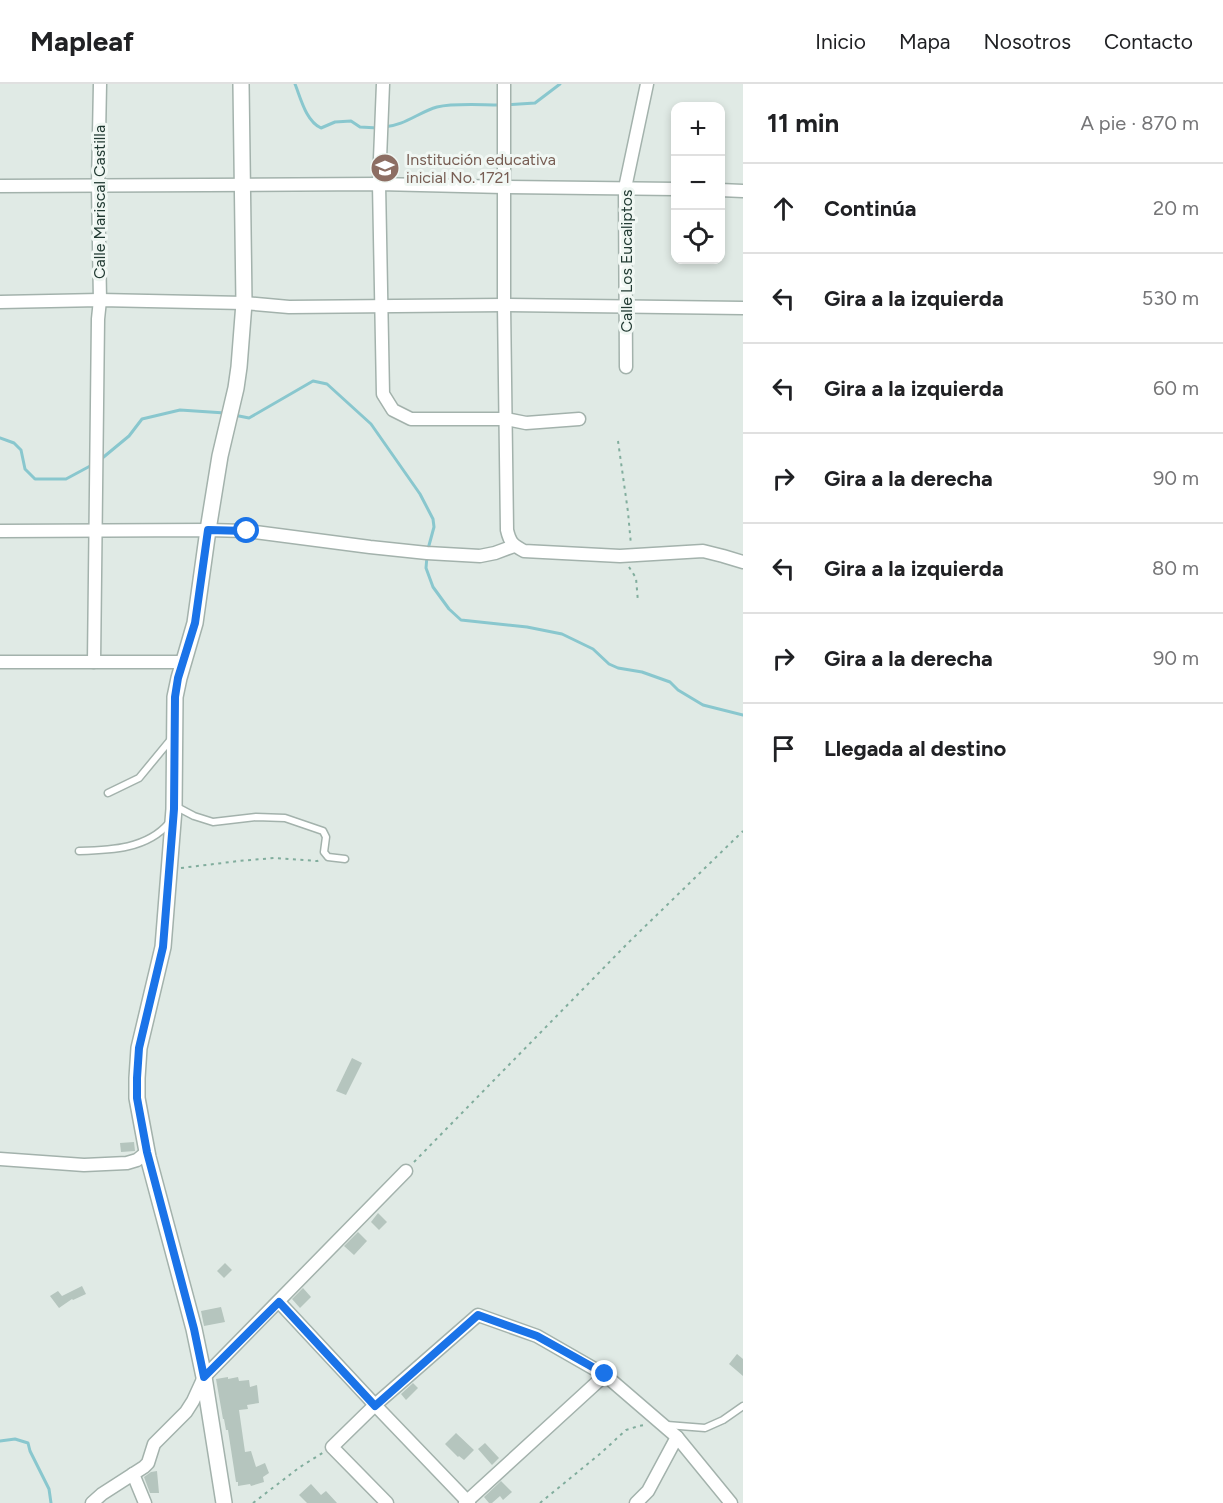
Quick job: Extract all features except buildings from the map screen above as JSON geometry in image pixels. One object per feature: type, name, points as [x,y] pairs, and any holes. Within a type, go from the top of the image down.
[{"type":"street","name":"Calle Mariscal Castilla","points":[[94,662],[100,300],[98,186],[100,84]]},
{"type":"street","points":[[225,1499],[194,1329],[147,1152],[137,1098],[139,1048],[163,947],[174,812],[175,697],[195,623],[220,456],[236,388],[242,339],[244,303],[241,84]]},
{"type":"street","points":[[382,84],[379,184],[383,394],[393,410],[411,419],[506,419],[526,423],[579,419]]},
{"type":"street","points":[[504,84],[504,305],[507,531],[509,540],[514,546],[524,551],[626,555],[703,551],[743,562]]},
{"type":"street","name":"Calle Los Eucaliptos","points":[[626,368],[625,188],[647,84]]},
{"type":"street","points":[[0,186],[379,184],[671,189]]},
{"type":"street","points":[[725,190],[743,191]]},
{"type":"street","points":[[0,302],[100,300],[244,303],[289,307],[504,305],[743,308]]},
{"type":"street","points":[[0,531],[247,531],[438,554],[480,555],[495,553],[514,546]]},
{"type":"street","points":[[0,662],[183,662]]},
{"type":"street","points":[[0,1159],[84,1165],[127,1163],[137,1160],[147,1152]]},
{"type":"street","points":[[92,1503],[148,1463],[154,1444],[186,1412],[204,1377],[406,1171]]},
{"type":"street","points":[[279,1302],[467,1502],[605,1374]]},
{"type":"street","points":[[387,1503],[332,1447],[478,1315],[537,1336],[605,1374],[677,1437],[731,1503]]},
{"type":"street","points":[[636,1503],[648,1491],[677,1437]]},
{"type":"street","points":[[133,1474],[145,1503]]},
{"type":"lane","points":[[108,793],[139,778],[174,735]]},
{"type":"lane","points":[[80,851],[129,847],[164,829],[174,812],[213,822],[256,817],[285,818],[323,831],[326,837],[324,852],[328,857],[345,859]]},
{"type":"lane","points":[[663,1425],[705,1428],[723,1420],[743,1406]]},
{"type":"path","points":[[618,441],[628,512],[626,555],[636,578],[639,602]]},
{"type":"path","points":[[406,1171],[628,943],[743,831]]},
{"type":"path","points":[[169,869],[274,858],[317,861],[328,857]]},
{"type":"path","points":[[540,1503],[626,1430],[639,1426],[663,1425]]},
{"type":"path","points":[[253,1503],[300,1467],[332,1447]]},
{"type":"waterway","points":[[295,84],[308,115],[321,128],[335,122],[351,121],[360,127],[378,128]]},
{"type":"waterway","points":[[506,105],[535,103],[560,84]]},
{"type":"waterway","points":[[384,127],[405,122],[437,107],[499,105]]},
{"type":"waterway","points":[[234,415],[249,418],[313,381],[327,384],[371,424],[420,494],[433,519],[434,527],[428,549]]},
{"type":"waterway","points":[[100,460],[129,436],[142,419],[180,410],[225,413]]},
{"type":"waterway","points":[[0,438],[14,443],[21,450],[25,469],[35,479],[66,479],[92,465]]},
{"type":"waterway","points":[[427,556],[426,568],[433,587],[449,609],[461,620],[527,627],[562,634],[593,649],[609,664],[670,682],[678,690],[703,705],[743,715]]},
{"type":"waterway","points":[[0,1441],[15,1439],[28,1443],[49,1489],[51,1503]]},
{"type":"place","name":"Institución educativa inicial No. 1721","points":[[385,168]]},
{"type":"route","points":[[247,531],[208,530],[195,623],[178,678],[175,697],[174,809],[163,947],[139,1048],[137,1078],[137,1098],[147,1152],[194,1329],[204,1377],[279,1302],[375,1406],[478,1315],[537,1336],[605,1374]]}]
